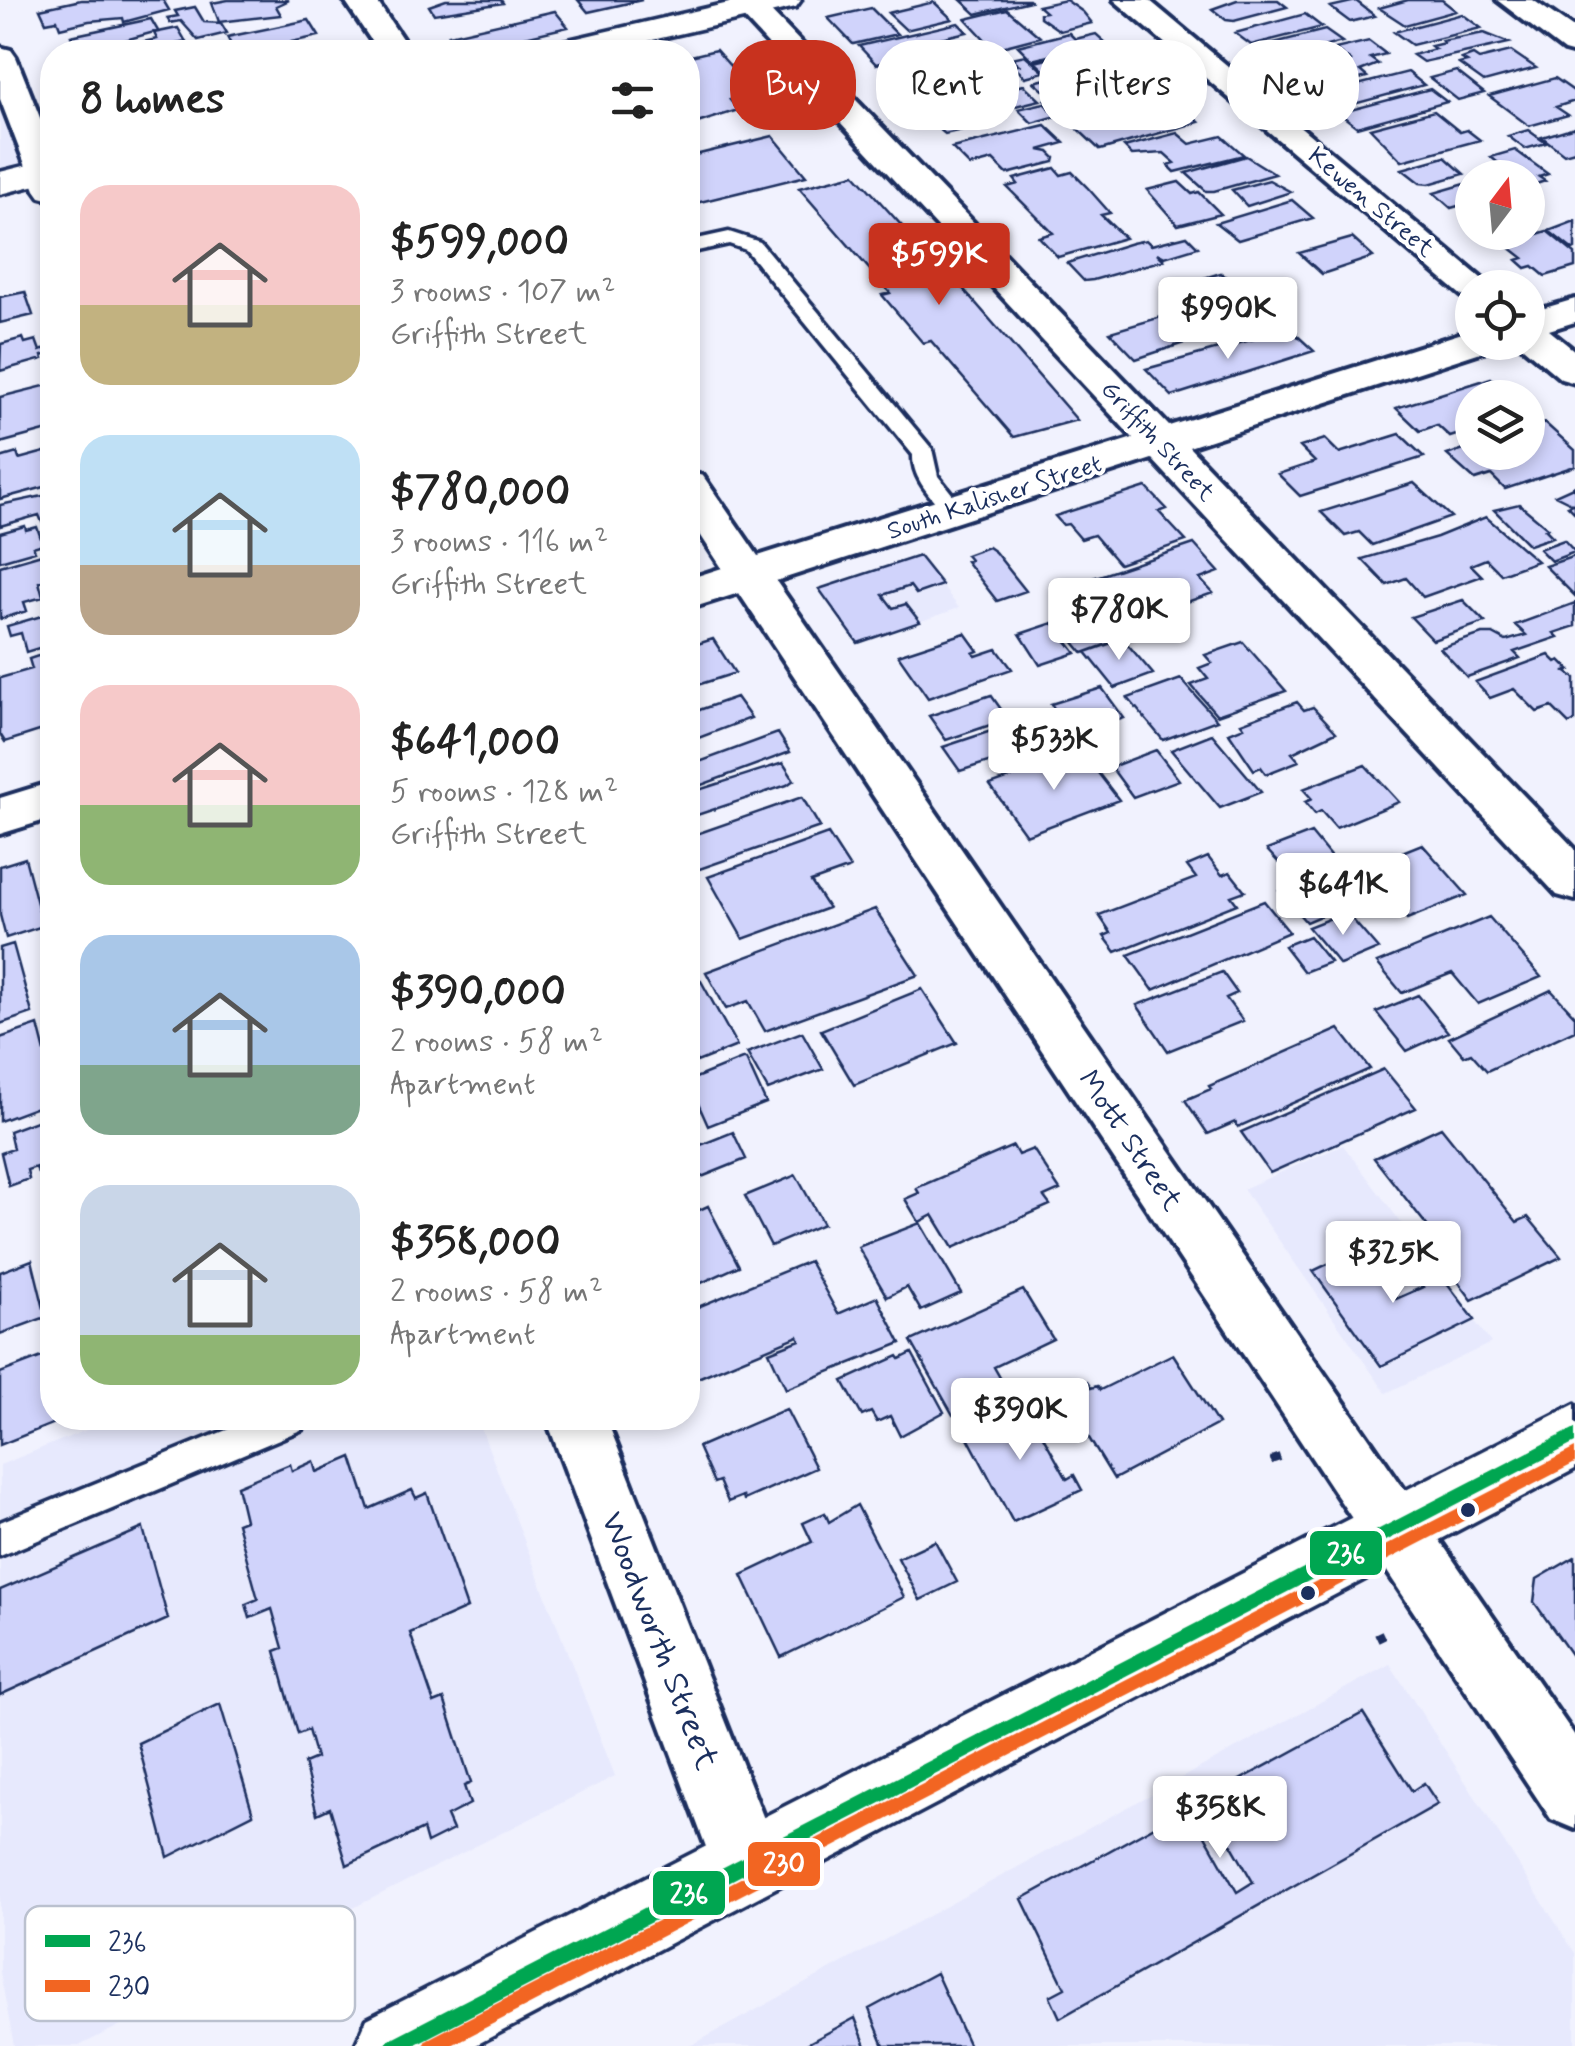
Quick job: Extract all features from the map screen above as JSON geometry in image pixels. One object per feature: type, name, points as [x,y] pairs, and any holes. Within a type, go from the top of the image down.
[{"type":"main road","points":[[609,40],[760,3]]},
{"type":"main road","points":[[0,182],[40,179]]},
{"type":"main road","points":[[394,2046],[1575,1434]]},
{"type":"street","points":[[360,0],[387,40]]},
{"type":"street","name":"Kewen Street","points":[[1130,0],[1455,271]]},
{"type":"street","points":[[1512,0],[1575,44]]},
{"type":"street","name":"Griffith Street","points":[[760,3],[1161,442],[1575,881]]},
{"type":"street","points":[[0,58],[40,154]]},
{"type":"street","points":[[1545,321],[1575,310]]},
{"type":"street","points":[[1545,344],[1575,371]]},
{"type":"street","name":"South Kalisher Street","points":[[700,590],[1455,348]]},
{"type":"street","name":"Mott Street","points":[[700,503],[1575,1795]]},
{"type":"street","points":[[0,816],[40,804]]},
{"type":"street","name":"Woodworth Street","points":[[581,1430],[746,1862]]},
{"type":"lane","points":[[700,244],[728,237],[742,238],[753,246],[924,454],[921,464],[926,474],[953,509]]},
{"type":"lane","points":[[0,1539],[263,1430]]},
{"type":"path","points":[[1280,1469],[1274,1459],[1281,1456]]},
{"type":"shaded area","points":[[0,75],[40,161],[40,173],[0,182]]},
{"type":"shaded area","points":[[919,556],[959,608],[858,643],[819,589]]},
{"type":"shaded area","points":[[1343,1145],[1491,1343],[1386,1393],[1243,1189]]},
{"type":"shaded area","points":[[86,1430],[482,1430],[615,1776],[355,1907],[25,1906],[25,2021],[129,2021],[79,2046],[14,2046],[0,1972],[0,1465]]},
{"type":"shaded area","points":[[1390,1664],[1575,1953],[1575,2046],[690,2046]]},
{"type":"building","points":[[81,0],[163,0],[169,10],[124,22],[123,18],[89,21],[60,28],[57,20],[46,22],[40,9]]},
{"type":"building","points":[[289,0],[276,6],[281,15],[219,22],[212,3]]},
{"type":"building","points":[[446,0],[503,3],[434,14],[429,6]]},
{"type":"building","points":[[578,0],[642,0],[588,12]]},
{"type":"building","points":[[961,0],[1029,0],[1030,1],[976,14]]},
{"type":"building","points":[[1066,0],[1092,23],[1060,31],[1040,17],[1045,12],[1038,6]]},
{"type":"building","points":[[1237,0],[1278,0],[1287,7],[1234,21],[1212,9]]},
{"type":"building","points":[[1408,0],[1442,0],[1456,11],[1405,25],[1379,8]]},
{"type":"building","points":[[1356,1],[1375,16],[1350,22],[1330,7]]},
{"type":"building","points":[[934,2],[952,19],[906,30],[888,13]]},
{"type":"building","points":[[195,7],[204,22],[221,23],[227,33],[198,40],[181,21],[170,23],[167,18],[178,16],[175,11]]},
{"type":"building","points":[[871,8],[897,34],[856,43],[828,18]]},
{"type":"building","points":[[1007,9],[1040,37],[1019,42],[986,40],[966,19]]},
{"type":"building","points":[[555,11],[568,27],[512,40],[453,40],[449,35]]},
{"type":"building","points":[[1305,14],[1322,27],[1271,40],[1244,40],[1235,33]]},
{"type":"building","points":[[1462,14],[1481,28],[1412,45],[1394,32]]},
{"type":"building","points":[[151,19],[158,31],[125,40],[73,40],[71,36]]},
{"type":"building","points":[[309,20],[319,36],[301,40],[227,37]]},
{"type":"building","points":[[958,23],[967,32],[932,40],[885,40]]},
{"type":"building","points":[[178,28],[185,40],[152,40],[157,39],[154,33]]},
{"type":"building","points":[[1325,30],[1339,40],[1286,40]]},
{"type":"building","points":[[1069,33],[1075,39],[1096,34],[1103,40],[1042,40]]},
{"type":"building","points":[[1484,33],[1509,43],[1423,62],[1413,55],[1435,49],[1431,46],[1442,41]]},
{"type":"building","points":[[1039,41],[1039,58],[1032,60],[1019,46]]},
{"type":"building","points":[[1369,41],[1386,54],[1370,58],[1378,64],[1360,71],[1367,77],[1359,79],[1359,43]]},
{"type":"building","points":[[876,42],[876,64],[859,46]]},
{"type":"building","points":[[716,50],[730,66],[730,113],[700,122],[700,54]]},
{"type":"building","points":[[1511,51],[1536,68],[1484,82],[1459,64],[1473,55],[1479,59]]},
{"type":"building","points":[[1025,55],[1039,68],[1039,73],[1025,77],[1019,72],[1019,56]]},
{"type":"building","points":[[1456,71],[1484,93],[1458,100],[1430,78]]},
{"type":"building","points":[[1408,72],[1424,85],[1359,103],[1359,85]]},
{"type":"building","points":[[1555,78],[1575,92],[1575,101],[1556,107],[1568,115],[1529,126],[1489,96]]},
{"type":"building","points":[[1024,85],[1039,100],[1019,105],[1019,86]]},
{"type":"building","points":[[1430,89],[1447,102],[1359,126],[1359,108]]},
{"type":"building","points":[[1039,104],[1039,121],[1032,123],[1019,109]]},
{"type":"building","points":[[1434,111],[1460,132],[1467,130],[1480,140],[1402,161],[1370,128]]},
{"type":"building","points":[[1039,126],[1039,130],[1050,130],[1064,143],[1039,150],[1049,152],[1054,162],[1007,174],[993,160],[970,166],[952,148]]},
{"type":"building","points":[[1575,127],[1575,151],[1564,154],[1542,137]]},
{"type":"building","points":[[1079,130],[1171,130],[1100,150]]},
{"type":"building","points":[[1528,130],[1546,143],[1525,149],[1508,136]]},
{"type":"building","points":[[1177,133],[1190,144],[1222,136],[1244,155],[1175,172],[1168,165],[1175,163],[1164,153],[1132,155],[1124,147]]},
{"type":"building","points":[[773,136],[806,176],[700,202],[700,154]]},
{"type":"building","points":[[1515,150],[1529,160],[1495,160],[1491,157]]},
{"type":"building","points":[[1246,156],[1275,174],[1206,191],[1186,173]]},
{"type":"building","points":[[1445,157],[1455,166],[1455,177],[1420,183],[1402,169]]},
{"type":"building","points":[[1055,168],[1061,175],[1072,172],[1087,187],[1110,213],[1101,215],[1125,238],[1058,257],[1039,237],[1053,233],[1007,187],[1018,184],[1014,179]]},
{"type":"building","points":[[855,174],[949,278],[953,277],[1077,420],[1014,437],[931,341],[923,343],[882,295],[890,293],[799,188]]},
{"type":"building","points":[[1269,180],[1291,192],[1247,206],[1232,190]]},
{"type":"building","points":[[1179,182],[1192,194],[1199,192],[1221,214],[1178,225],[1147,190]]},
{"type":"building","points":[[1455,187],[1455,207],[1451,208],[1434,193]]},
{"type":"building","points":[[1292,200],[1313,218],[1238,240],[1216,223]]},
{"type":"building","points":[[1575,221],[1575,249],[1573,250],[1549,231]]},
{"type":"building","points":[[1545,232],[1575,254],[1575,267],[1545,276],[1545,270],[1526,268],[1517,260],[1523,258],[1513,250],[1545,250]]},
{"type":"building","points":[[1187,236],[1198,247],[1165,257],[1157,253],[1164,260],[1093,280],[1084,281],[1067,263],[1132,243],[1146,240],[1151,245]]},
{"type":"building","points":[[1352,238],[1373,257],[1322,274],[1299,253]]},
{"type":"building","points":[[1221,273],[1231,281],[1221,285],[1230,293],[1204,301],[1198,296],[1188,299],[1174,287]]},
{"type":"building","points":[[1250,291],[1274,313],[1136,359],[1110,332]]},
{"type":"building","points":[[25,292],[33,315],[0,323],[0,297]]},
{"type":"building","points":[[1290,329],[1314,351],[1172,396],[1146,369]]},
{"type":"building","points":[[23,338],[25,343],[36,340],[40,360],[0,371],[1,344]]},
{"type":"building","points":[[40,387],[40,432],[0,443],[0,397]]},
{"type":"building","points":[[1455,389],[1455,435],[1450,437],[1437,425],[1420,431],[1396,408]]},
{"type":"building","points":[[1545,423],[1575,450],[1575,466],[1505,489],[1491,475],[1475,480],[1464,470],[1545,470]]},
{"type":"building","points":[[1400,434],[1424,457],[1300,496],[1278,474],[1315,462],[1300,447],[1325,439],[1339,453]]},
{"type":"building","points":[[17,453],[19,459],[40,453],[40,488],[0,499],[0,458]]},
{"type":"building","points":[[1414,483],[1451,517],[1372,545],[1359,532],[1345,536],[1321,512]]},
{"type":"building","points":[[1575,486],[1575,513],[1568,506],[1573,504],[1555,495]]},
{"type":"building","points":[[1146,487],[1167,509],[1159,512],[1186,541],[1119,564],[1094,535],[1081,539],[1055,516]]},
{"type":"building","points":[[40,497],[40,517],[0,526],[0,505]]},
{"type":"building","points":[[1519,504],[1553,537],[1529,545],[1494,510]]},
{"type":"building","points":[[1486,517],[1537,561],[1501,574],[1486,559],[1471,565],[1482,576],[1423,597],[1406,578],[1387,585],[1362,559],[1437,537]]},
{"type":"building","points":[[37,527],[40,545],[33,547],[35,551],[0,561],[0,533]]},
{"type":"building","points":[[1564,540],[1575,552],[1551,561],[1539,549]]},
{"type":"building","points":[[1194,544],[1219,572],[1200,579],[1213,593],[1144,617],[1131,603],[1112,609],[1100,595],[1087,599],[1075,584]]},
{"type":"building","points":[[988,547],[1026,591],[997,601],[966,561],[970,560],[966,555]]},
{"type":"building","points":[[40,554],[40,598],[24,602],[27,611],[0,619],[0,566]]},
{"type":"building","points":[[919,556],[942,585],[916,594],[910,586],[883,595],[893,608],[906,604],[920,622],[858,643],[819,589]]},
{"type":"building","points":[[1575,556],[1575,596],[1545,566]]},
{"type":"building","points":[[1463,600],[1485,622],[1433,640],[1411,617]]},
{"type":"building","points":[[1575,603],[1575,626],[1554,633],[1558,637],[1514,652],[1520,658],[1467,677],[1440,648],[1482,634],[1493,634],[1506,641],[1526,635],[1515,625]]},
{"type":"building","points":[[1091,611],[1116,641],[1083,653],[1058,623]]},
{"type":"building","points":[[40,616],[40,648],[26,652],[21,633],[10,636],[7,626]]},
{"type":"building","points":[[1053,623],[1076,653],[1040,665],[1020,634]]},
{"type":"building","points":[[965,633],[978,651],[973,653],[976,656],[997,649],[1012,669],[928,698],[898,655]]},
{"type":"building","points":[[713,639],[735,673],[700,684],[700,643]]},
{"type":"building","points":[[1123,639],[1153,674],[1115,688],[1086,652]]},
{"type":"building","points":[[1243,642],[1286,691],[1217,715],[1191,685],[1208,679],[1199,668],[1212,663],[1205,655]]},
{"type":"building","points":[[40,655],[40,731],[5,742],[0,734],[0,678],[32,669],[29,659]]},
{"type":"building","points":[[1549,655],[1556,662],[1560,660],[1570,670],[1565,671],[1575,678],[1575,721],[1569,724],[1552,707],[1537,712],[1514,689],[1490,698],[1475,682]]},
{"type":"building","points":[[1181,679],[1217,720],[1163,740],[1128,698]]},
{"type":"building","points":[[1102,688],[1124,718],[1073,735],[1051,704]]},
{"type":"building","points":[[991,695],[1008,719],[946,740],[929,716]]},
{"type":"building","points":[[736,697],[751,718],[700,737],[700,710]]},
{"type":"building","points":[[1297,702],[1304,710],[1313,707],[1336,732],[1292,753],[1299,761],[1266,774],[1261,767],[1254,770],[1229,733],[1244,727],[1241,723]]},
{"type":"building","points":[[1039,715],[1055,737],[1049,739],[1051,742],[960,771],[943,747]]},
{"type":"building","points":[[778,733],[790,752],[700,786],[700,762]]},
{"type":"building","points":[[1212,734],[1261,792],[1220,808],[1171,750]]},
{"type":"building","points":[[1156,750],[1179,780],[1133,797],[1111,767]]},
{"type":"building","points":[[1082,752],[1119,800],[1026,835],[990,785]]},
{"type":"building","points":[[783,763],[794,780],[700,814],[700,789]]},
{"type":"building","points":[[1365,765],[1399,802],[1336,828],[1321,811],[1315,814],[1305,802],[1312,799],[1303,789]]},
{"type":"building","points":[[802,797],[820,827],[700,869],[700,833]]},
{"type":"building","points":[[1311,833],[1334,861],[1292,877],[1267,850]]},
{"type":"building","points":[[828,834],[850,868],[811,882],[828,908],[743,939],[708,877]]},
{"type":"building","points":[[1422,844],[1467,895],[1407,919],[1392,902],[1386,904],[1357,870]]},
{"type":"building","points":[[1208,857],[1222,875],[1230,872],[1245,891],[1231,896],[1237,904],[1116,952],[1104,936],[1111,933],[1099,915],[1196,878],[1187,866]]},
{"type":"building","points":[[25,858],[40,927],[6,938],[0,915],[0,866]]},
{"type":"building","points":[[1347,862],[1365,881],[1352,886],[1362,898],[1306,922],[1279,891]]},
{"type":"building","points":[[1264,901],[1289,932],[1153,990],[1128,955]]},
{"type":"building","points":[[875,909],[918,975],[765,1031],[748,1001],[726,1009],[706,972]]},
{"type":"building","points":[[1346,912],[1378,949],[1340,965],[1308,927]]},
{"type":"building","points":[[1489,917],[1541,977],[1478,1004],[1452,973],[1402,993],[1377,963]]},
{"type":"building","points":[[1309,936],[1330,962],[1304,972],[1284,946]]},
{"type":"building","points":[[13,944],[32,1013],[0,1024],[0,948]]},
{"type":"building","points":[[1222,972],[1237,993],[1226,998],[1243,1021],[1168,1051],[1137,1005]]},
{"type":"building","points":[[700,981],[737,1046],[700,1061]]},
{"type":"building","points":[[922,989],[957,1043],[854,1085],[821,1030]]},
{"type":"building","points":[[1551,990],[1575,1016],[1575,1030],[1487,1071],[1471,1053],[1464,1056],[1449,1038]]},
{"type":"building","points":[[1418,995],[1448,1032],[1407,1051],[1376,1012]]},
{"type":"building","points":[[38,1025],[40,1033],[40,1106],[0,1121],[0,1038]]},
{"type":"building","points":[[1339,1029],[1370,1069],[1238,1127],[1235,1122],[1208,1134],[1185,1100],[1211,1089],[1209,1086]]},
{"type":"building","points":[[802,1032],[823,1069],[768,1090],[747,1053]]},
{"type":"building","points":[[746,1059],[766,1103],[708,1126],[700,1108],[700,1076]]},
{"type":"building","points":[[1384,1069],[1416,1108],[1270,1173],[1241,1132]]},
{"type":"building","points":[[40,1119],[40,1172],[36,1167],[27,1170],[29,1179],[9,1186],[1,1153],[13,1149],[9,1131]]},
{"type":"building","points":[[1441,1127],[1517,1222],[1528,1217],[1561,1257],[1472,1300],[1442,1260],[1450,1255],[1374,1158]]},
{"type":"building","points":[[733,1132],[746,1159],[700,1178],[700,1145]]},
{"type":"building","points":[[1013,1146],[1018,1155],[1033,1149],[1060,1190],[1044,1197],[1050,1205],[953,1248],[933,1215],[919,1222],[905,1199],[919,1193],[916,1188]]},
{"type":"building","points":[[796,1175],[823,1224],[771,1246],[745,1196]]},
{"type":"building","points":[[708,1206],[739,1266],[700,1284],[700,1210]]},
{"type":"building","points":[[920,1223],[961,1293],[921,1311],[907,1287],[887,1297],[858,1247]]},
{"type":"building","points":[[1359,1249],[1396,1299],[1423,1287],[1407,1265],[1426,1255],[1475,1320],[1381,1366],[1313,1271]]},
{"type":"building","points":[[32,1260],[40,1293],[40,1319],[0,1334],[0,1272]]},
{"type":"building","points":[[809,1261],[838,1314],[877,1297],[901,1343],[786,1389],[769,1352],[800,1340],[798,1336],[700,1377],[700,1306]]},
{"type":"building","points":[[1023,1290],[1053,1339],[994,1367],[1007,1390],[953,1415],[911,1341]]},
{"type":"building","points":[[912,1353],[944,1412],[900,1436],[890,1416],[877,1422],[871,1412],[862,1416],[843,1381]]},
{"type":"building","points":[[1173,1354],[1218,1424],[1114,1479],[1062,1394],[1087,1382],[1091,1388],[1097,1386],[1100,1390]]},
{"type":"building","points":[[40,1358],[40,1429],[0,1445],[0,1373]]},
{"type":"building","points":[[1017,1405],[1022,1417],[1030,1413],[1067,1479],[1074,1475],[1082,1490],[1013,1522],[965,1432]]},
{"type":"building","points":[[786,1409],[816,1468],[744,1500],[743,1496],[728,1502],[719,1481],[714,1483],[698,1447]]},
{"type":"building","points":[[352,1457],[369,1509],[412,1490],[416,1498],[427,1493],[467,1608],[410,1633],[434,1703],[444,1699],[471,1783],[464,1786],[470,1804],[447,1816],[453,1830],[427,1843],[423,1829],[347,1865],[330,1808],[317,1814],[304,1763],[316,1758],[308,1730],[298,1734],[275,1651],[283,1648],[272,1609],[250,1618],[246,1604],[258,1599],[237,1523],[245,1520],[237,1486],[290,1464],[292,1471],[314,1461],[317,1472]]},
{"type":"building","points":[[857,1505],[904,1597],[781,1657],[742,1575],[812,1542],[803,1523],[825,1513],[829,1522]]},
{"type":"building","points":[[143,1528],[168,1619],[0,1695],[0,1590]]},
{"type":"building","points":[[935,1541],[957,1582],[920,1600],[898,1558]]},
{"type":"building","points":[[1575,1557],[1575,1660],[1534,1602],[1537,1579]]},
{"type":"building","points":[[220,1704],[253,1814],[168,1857],[138,1743]]},
{"type":"building","points":[[1363,1713],[1412,1791],[1424,1783],[1438,1804],[1060,2018],[1050,1996],[1065,1988],[1022,1899],[1189,1807],[1237,1892],[1253,1882],[1205,1799]]},
{"type":"building","points":[[936,1973],[969,2046],[884,2046],[869,2009]]},
{"type":"building","points":[[855,2018],[866,2046],[803,2046]]},
{"type":"transit line","name":"236","points":[[394,2046],[1575,1435]]},
{"type":"transit line","name":"230","points":[[432,2046],[1575,1455]]}]
